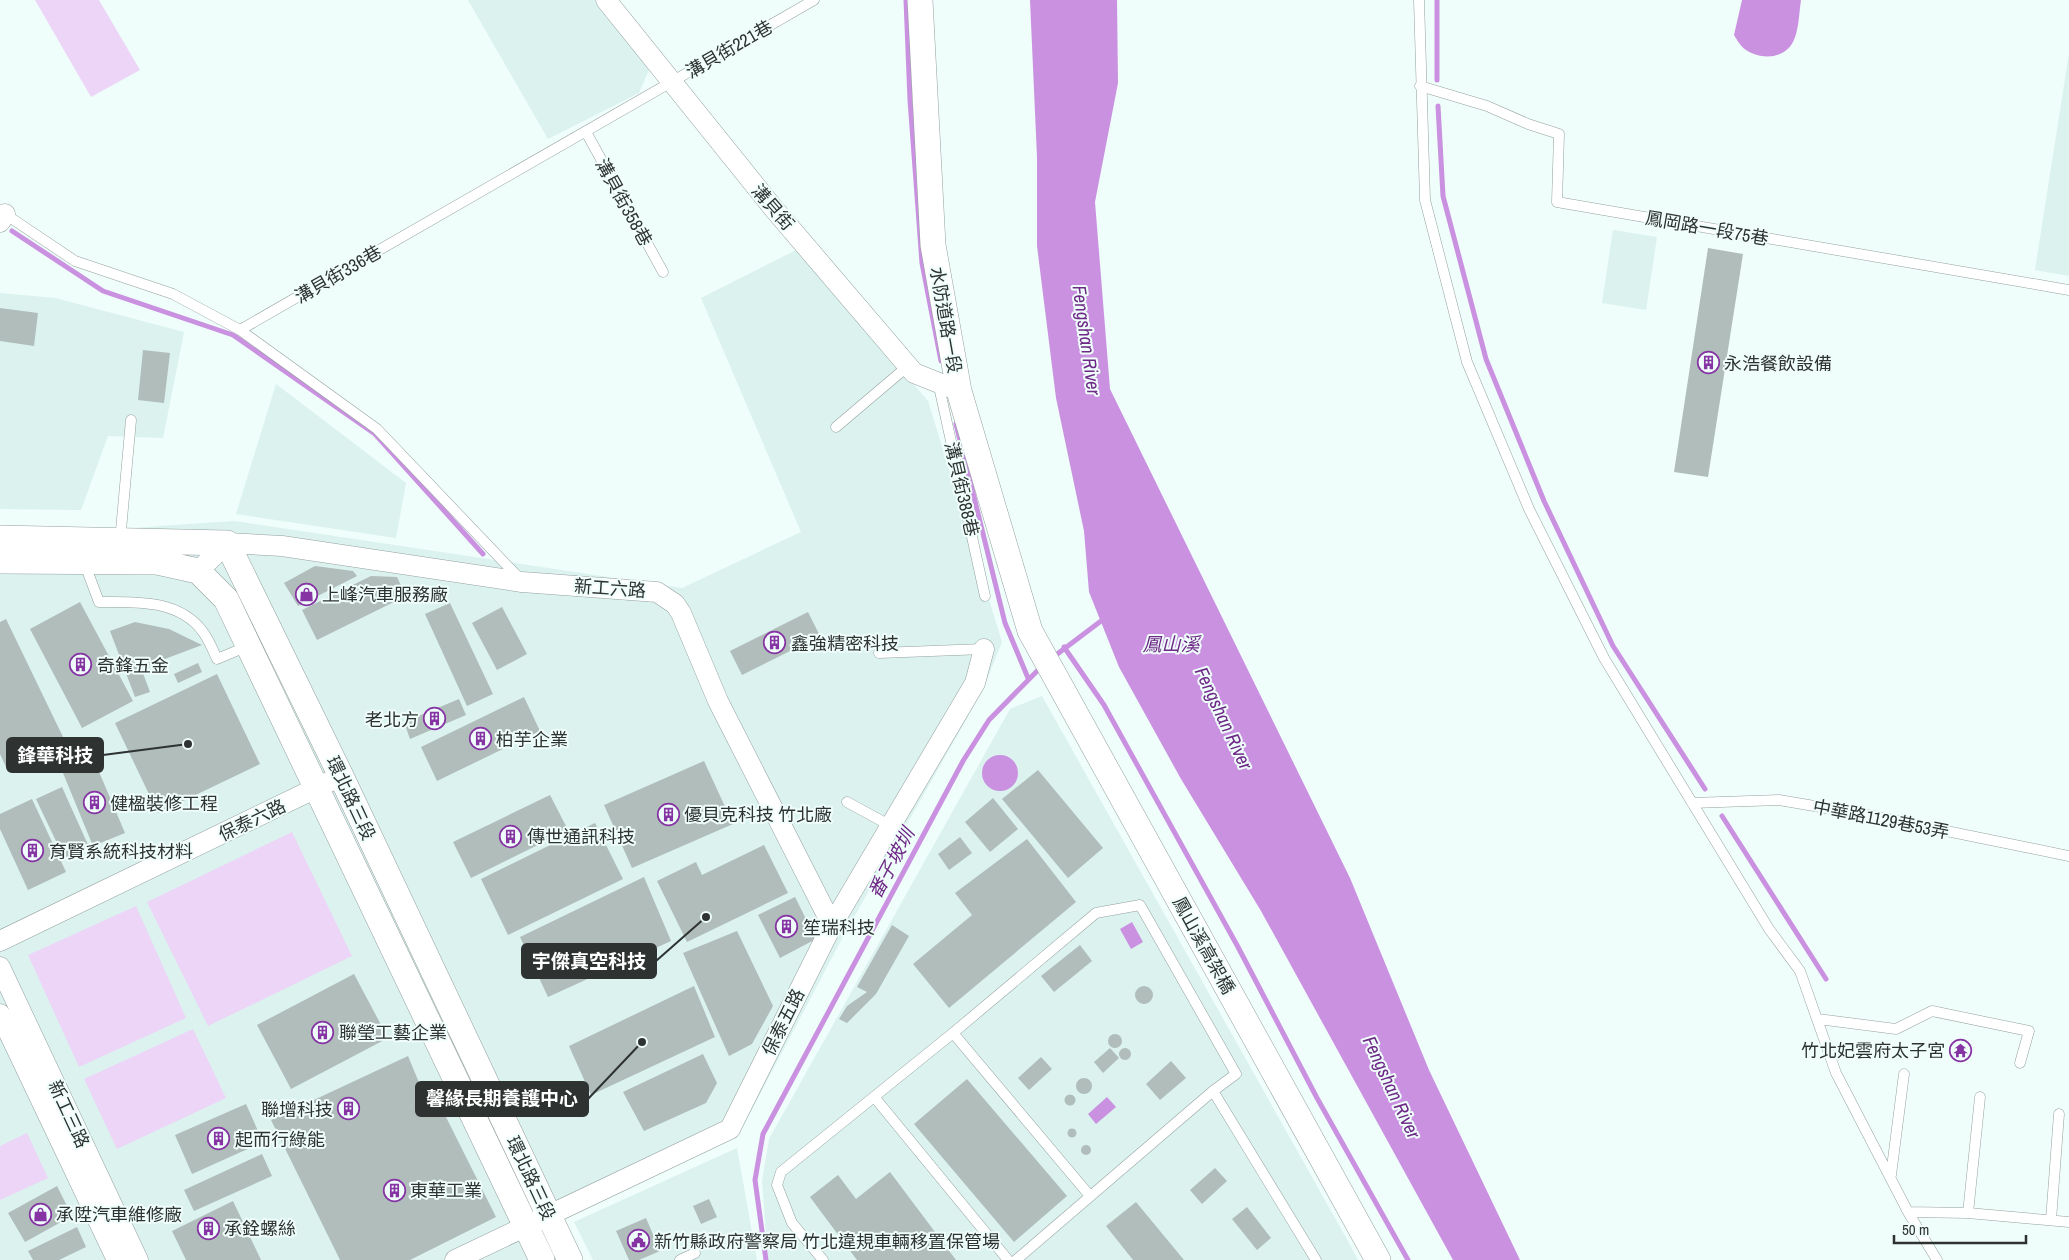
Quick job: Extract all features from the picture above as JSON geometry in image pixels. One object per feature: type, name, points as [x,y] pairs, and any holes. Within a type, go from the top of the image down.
[{"type":"street","name":"溝貝街","points":[[606,0],[774,209],[914,373],[948,387]]},
{"type":"street","name":"水防道路一段","points":[[920,0],[933,245],[948,387],[1030,630]]},
{"type":"street","points":[[0,538],[227,543]]},
{"type":"street","name":"新工六路","points":[[227,543],[282,546],[522,582],[657,592],[675,604],[681,613],[718,701],[832,925]]},
{"type":"street","points":[[0,561],[157,562],[198,571],[227,543]]},
{"type":"street","name":"環北路三段","points":[[227,543],[341,776],[570,1260]]},
{"type":"street","name":"環北路三段","points":[[198,571],[226,599],[315,789],[542,1260]]},
{"type":"street","name":"鳳山溪高架橋","points":[[1030,630],[1378,1260]]},
{"type":"street","name":"保泰五路","points":[[455,1260],[548,1214],[730,1129],[832,925],[975,683],[984,649]]},
{"type":"street","name":"保泰六路","points":[[0,941],[341,776]]},
{"type":"street","name":"新工三路","points":[[0,967],[138,1260]]},
{"type":"street","name":"新工三路","points":[[0,1014],[116,1260]]},
{"type":"lane","name":"溝貝街221巷","points":[[671,83],[814,0]]},
{"type":"lane","points":[[1419,0],[1420,86],[1425,200],[1467,362],[1529,509],[1604,658],[1769,929],[1800,971],[1836,1073],[1891,1175],[1908,1212],[1937,1260]]},
{"type":"lane","name":"溝貝街336巷","points":[[240,330],[671,83]]},
{"type":"lane","name":"鳳岡路一段75巷","points":[[1420,86],[1486,106],[1560,134],[1557,202],[2069,290]]},
{"type":"lane","name":"溝貝街358巷","points":[[586,132],[663,272]]},
{"type":"lane","points":[[2,216],[75,261],[172,294],[240,330],[377,429],[522,582]]},
{"type":"lane","points":[[836,427],[908,366]]},
{"type":"lane","name":"溝貝街388巷","points":[[948,387],[985,596]]},
{"type":"lane","points":[[120,540],[131,420]]},
{"type":"lane","points":[[83,561],[100,602],[142,602],[165,606],[185,616],[202,631],[217,659],[248,646]]},
{"type":"lane","points":[[879,653],[984,649]]},
{"type":"lane","name":"中華路1129巷53弄","points":[[1692,803],[1779,800],[1874,816],[2069,856]]},
{"type":"lane","points":[[847,802],[892,826]]},
{"type":"lane","points":[[823,1260],[792,1223],[777,1185],[781,1172],[953,1034],[1096,913],[1140,905],[1236,1074],[1213,1091],[1016,1260]]},
{"type":"lane","points":[[1818,1018],[1896,1029],[1932,1011],[2029,1031],[2020,1063]]},
{"type":"lane","points":[[953,1034],[1090,1196]]},
{"type":"lane","points":[[1891,1175],[1904,1074]]},
{"type":"lane","points":[[1213,1091],[1316,1260]]},
{"type":"lane","points":[[1968,1213],[1980,1097]]},
{"type":"lane","points":[[875,1098],[1008,1260]]},
{"type":"lane","points":[[2051,1220],[2059,1114]]},
{"type":"lane","points":[[1908,1212],[1968,1213],[2069,1222]]},
{"type":"lane","points":[[680,1260],[694,1253]]},
{"type":"shaded area","points":[[35,0],[99,0],[140,70],[91,97]]},
{"type":"shaded area","points":[[468,0],[599,0],[651,65],[639,93],[548,139]]},
{"type":"shaded area","points":[[2069,53],[2069,276],[2035,270]]},
{"type":"shaded area","points":[[1613,230],[1657,237],[1646,310],[1602,303]]},
{"type":"shaded area","points":[[798,249],[928,401],[1002,642],[982,692],[846,931],[739,1134],[546,1227],[561,1260],[0,1260],[0,537],[234,521],[682,588],[801,532],[701,298]]},
{"type":"shaded area","points":[[0,293],[55,298],[184,332],[163,438],[108,436],[81,510],[0,509]]},
{"type":"shaded area","points":[[276,384],[406,483],[396,538],[236,514]]},
{"type":"shaded area","points":[[1042,696],[1358,1260],[768,1260],[762,1181],[769,1139],[1010,709]]},
{"type":"shaded area","points":[[292,832],[352,956],[208,1026],[147,902]]},
{"type":"shaded area","points":[[136,906],[186,1018],[79,1067],[28,955]]},
{"type":"shaded area","points":[[193,1029],[226,1098],[117,1149],[84,1079]]},
{"type":"shaded area","points":[[27,1133],[48,1178],[0,1200],[0,1146]]},
{"type":"shaded area","points":[[737,1148],[757,1260],[593,1260],[574,1222]]},
{"type":"water","name":"鳳山溪","points":[[1030,0],[1117,0],[1118,83],[1095,202],[1110,389],[1350,878],[1429,1070],[1520,1260],[1453,1260],[1261,911],[1181,779],[1119,667],[1089,592],[1084,531],[1056,398],[1037,246],[1037,157]]},
{"type":"water","points":[[1742,0],[1801,0],[1796,32],[1789,48],[1778,55],[1765,56],[1752,53],[1742,47],[1734,35]]},
{"type":"water","points":[[1000,755],[1007,756],[1013,760],[1017,766],[1017,780],[1013,786],[1007,790],[1000,791],[993,790],[987,786],[983,780],[982,773],[983,766],[987,760],[993,756]]},
{"type":"water","points":[[1132,922],[1143,942],[1131,949],[1120,929]]},
{"type":"water","points":[[1107,1097],[1116,1107],[1096,1124],[1088,1114]]},
{"type":"building","name":"永浩餐飲設備","points":[[1708,248],[1743,254],[1708,477],[1674,472]]},
{"type":"building","points":[[0,308],[38,313],[34,346],[0,341]]},
{"type":"building","points":[[143,350],[170,353],[164,403],[138,400]]},
{"type":"building","name":"上峰汽車服務廠","points":[[315,566],[353,571],[357,576],[298,606],[284,583]]},
{"type":"building","points":[[371,576],[397,577],[406,596],[317,640],[302,610]]},
{"type":"building","name":"奇鋒五金","points":[[80,602],[133,701],[82,728],[30,629]]},
{"type":"building","points":[[450,603],[493,694],[467,706],[425,614]]},
{"type":"building","points":[[502,607],[527,654],[497,670],[472,623]]},
{"type":"building","name":"鑫強精密科技","points":[[808,612],[820,636],[742,675],[730,651]]},
{"type":"building","points":[[6,619],[64,739],[6,767],[0,754],[0,622]]},
{"type":"building","points":[[135,622],[169,629],[202,645],[141,668],[150,692],[135,697],[110,631]]},
{"type":"building","points":[[198,663],[202,672],[178,683],[174,674]]},
{"type":"building","points":[[217,674],[260,764],[158,813],[115,723]]},
{"type":"building","name":"柏芋企業","points":[[524,697],[540,731],[437,781],[421,747]]},
{"type":"building","name":"老北方","points":[[459,699],[466,715],[410,739],[404,722]]},
{"type":"building","name":"健楹裝修工程","points":[[94,760],[125,833],[93,846],[63,773]]},
{"type":"building","name":"優貝克科技 竹北廠","points":[[704,761],[733,824],[632,868],[604,805]]},
{"type":"building","points":[[1038,770],[1103,848],[1068,878],[1002,799]]},
{"type":"building","points":[[62,787],[89,847],[64,858],[36,799]]},
{"type":"building","name":"傳世通訊科技","points":[[550,795],[568,830],[471,878],[453,842]]},
{"type":"building","points":[[993,798],[1018,829],[990,852],[965,822]]},
{"type":"building","name":"育賢系統科技材料","points":[[32,799],[66,872],[28,890],[0,829],[0,814]]},
{"type":"building","points":[[595,823],[623,879],[508,935],[481,879]]},
{"type":"building","points":[[960,837],[972,853],[949,870],[938,854]]},
{"type":"building","points":[[1027,839],[1076,902],[949,1008],[913,964],[972,915],[955,893]]},
{"type":"building","points":[[764,845],[788,893],[687,942],[657,881],[696,862],[702,875]]},
{"type":"building","points":[[644,877],[671,941],[548,997],[520,937]]},
{"type":"building","name":"笙瑞科技","points":[[795,897],[816,939],[780,958],[758,915]]},
{"type":"building","points":[[892,925],[909,936],[876,994],[847,1023],[839,1019],[847,1006],[867,992],[857,987]]},
{"type":"building","points":[[737,931],[773,1006],[752,1044],[729,1056],[683,953]]},
{"type":"building","points":[[1080,945],[1092,961],[1054,992],[1041,976]]},
{"type":"building","name":"聯瑩工藝企業","points":[[354,974],[388,1038],[291,1089],[257,1025]]},
{"type":"building","points":[[694,986],[715,1037],[591,1095],[569,1046]]},
{"type":"building","points":[[1144,986],[1150,989],[1153,995],[1150,1001],[1144,1004],[1138,1001],[1135,995],[1138,989]]},
{"type":"building","points":[[1115,1034],[1120,1036],[1122,1041],[1120,1046],[1115,1048],[1110,1046],[1108,1041],[1110,1036]]},
{"type":"building","points":[[1110,1048],[1119,1058],[1103,1073],[1094,1062]]},
{"type":"building","points":[[1123,1048],[1127,1048],[1131,1054],[1127,1060],[1123,1060],[1119,1056],[1119,1052]]},
{"type":"building","points":[[703,1054],[717,1083],[706,1103],[644,1131],[623,1092]]},
{"type":"building","name":"東華工業","points":[[408,1056],[425,1097],[434,1093],[496,1217],[410,1260],[340,1260],[271,1120]]},
{"type":"building","points":[[1041,1057],[1052,1069],[1029,1090],[1018,1078]]},
{"type":"building","points":[[1171,1061],[1186,1078],[1160,1100],[1146,1084]]},
{"type":"building","points":[[1081,1078],[1087,1078],[1092,1083],[1090,1092],[1081,1094],[1076,1089],[1076,1083]]},
{"type":"building","points":[[967,1079],[1067,1196],[1014,1242],[914,1124]]},
{"type":"building","points":[[1070,1094],[1076,1100],[1070,1106],[1064,1100]]},
{"type":"building","name":"起而行綠能","points":[[246,1104],[263,1142],[192,1174],[175,1135]]},
{"type":"building","points":[[1072,1129],[1076,1133],[1072,1137],[1068,1133]]},
{"type":"building","points":[[1084,1145],[1088,1145],[1091,1150],[1088,1155],[1084,1155],[1081,1152],[1081,1148]]},
{"type":"building","points":[[262,1154],[272,1176],[194,1211],[184,1190]]},
{"type":"building","points":[[1215,1168],[1227,1181],[1202,1204],[1190,1190]]},
{"type":"building","points":[[890,1172],[956,1260],[857,1260],[810,1197],[838,1175],[856,1199]]},
{"type":"building","name":"承陞汽車維修廠","points":[[57,1186],[72,1216],[25,1242],[8,1213]]},
{"type":"building","points":[[709,1199],[717,1217],[701,1224],[693,1206]]},
{"type":"building","points":[[233,1201],[261,1260],[186,1260],[172,1231]]},
{"type":"building","points":[[1136,1202],[1184,1260],[1133,1260],[1106,1226]]},
{"type":"building","points":[[1247,1207],[1271,1238],[1257,1250],[1232,1219]]},
{"type":"building","name":"新竹縣政府警察局 竹北違規車輛移置保管場","points":[[646,1218],[660,1251],[639,1260],[629,1260],[616,1231]]},
{"type":"building","points":[[77,1227],[86,1247],[59,1260],[33,1260],[28,1251]]},
{"type":"waterway","points":[[906,0],[910,100],[922,263],[941,361]]},
{"type":"waterway","points":[[1437,0],[1437,80]]},
{"type":"waterway","points":[[1438,106],[1443,196],[1486,359],[1544,501],[1613,646],[1705,789]]},
{"type":"waterway","points":[[12,231],[103,291],[233,335],[375,434],[483,554]]},
{"type":"waterway","points":[[956,424],[1005,623],[1028,678]]},
{"type":"waterway","points":[[1052,658],[1105,618]]},
{"type":"waterway","points":[[1064,647],[1104,705],[1238,947],[1317,1098],[1408,1260]]},
{"type":"waterway","name":"番子坡圳","points":[[766,1260],[755,1180],[763,1134],[963,761],[989,720],[1041,667]]},
{"type":"waterway","points":[[1722,816],[1826,979]]},
{"type":"place","name":"永浩餐飲設備","points":[[1708,363]]},
{"type":"place","name":"上峰汽車服務廠","points":[[306,594]]},
{"type":"place","name":"鑫強精密科技","points":[[775,643]]},
{"type":"place","name":"奇鋒五金","points":[[81,665]]},
{"type":"place","name":"老北方","points":[[435,719]]},
{"type":"place","name":"柏芋企業","points":[[480,739]]},
{"type":"place","name":"鋒華科技","points":[[188,744]]},
{"type":"place","name":"健楹裝修工程","points":[[94,803]]},
{"type":"place","name":"優貝克科技 竹北廠","points":[[668,814]]},
{"type":"place","name":"傳世通訊科技","points":[[511,836]]},
{"type":"place","name":"育賢系統科技材料","points":[[33,851]]},
{"type":"place","name":"宇傑真空科技","points":[[706,917]]},
{"type":"place","name":"笙瑞科技","points":[[787,927]]},
{"type":"place","name":"聯瑩工藝企業","points":[[323,1032]]},
{"type":"place","name":"馨緣長期養護中心","points":[[642,1042]]},
{"type":"place","name":"竹北妃雲府太子宮","points":[[1961,1050]]},
{"type":"place","name":"聯增科技","points":[[349,1109]]},
{"type":"place","name":"起而行綠能","points":[[219,1139]]},
{"type":"place","name":"東華工業","points":[[394,1190]]},
{"type":"place","name":"承陞汽車維修廠","points":[[40,1214]]},
{"type":"place","name":"承銓螺絲","points":[[208,1228]]},
{"type":"place","name":"新竹縣政府警察局 竹北違規車輛移置保管場","points":[[638,1241]]},
{"type":"water label","name":"Fengshan River","points":[[1087,340]]},
{"type":"water label","name":"Fengshan River","points":[[1224,718]]},
{"type":"water label","name":"Fengshan River","points":[[1392,1087]]}]
